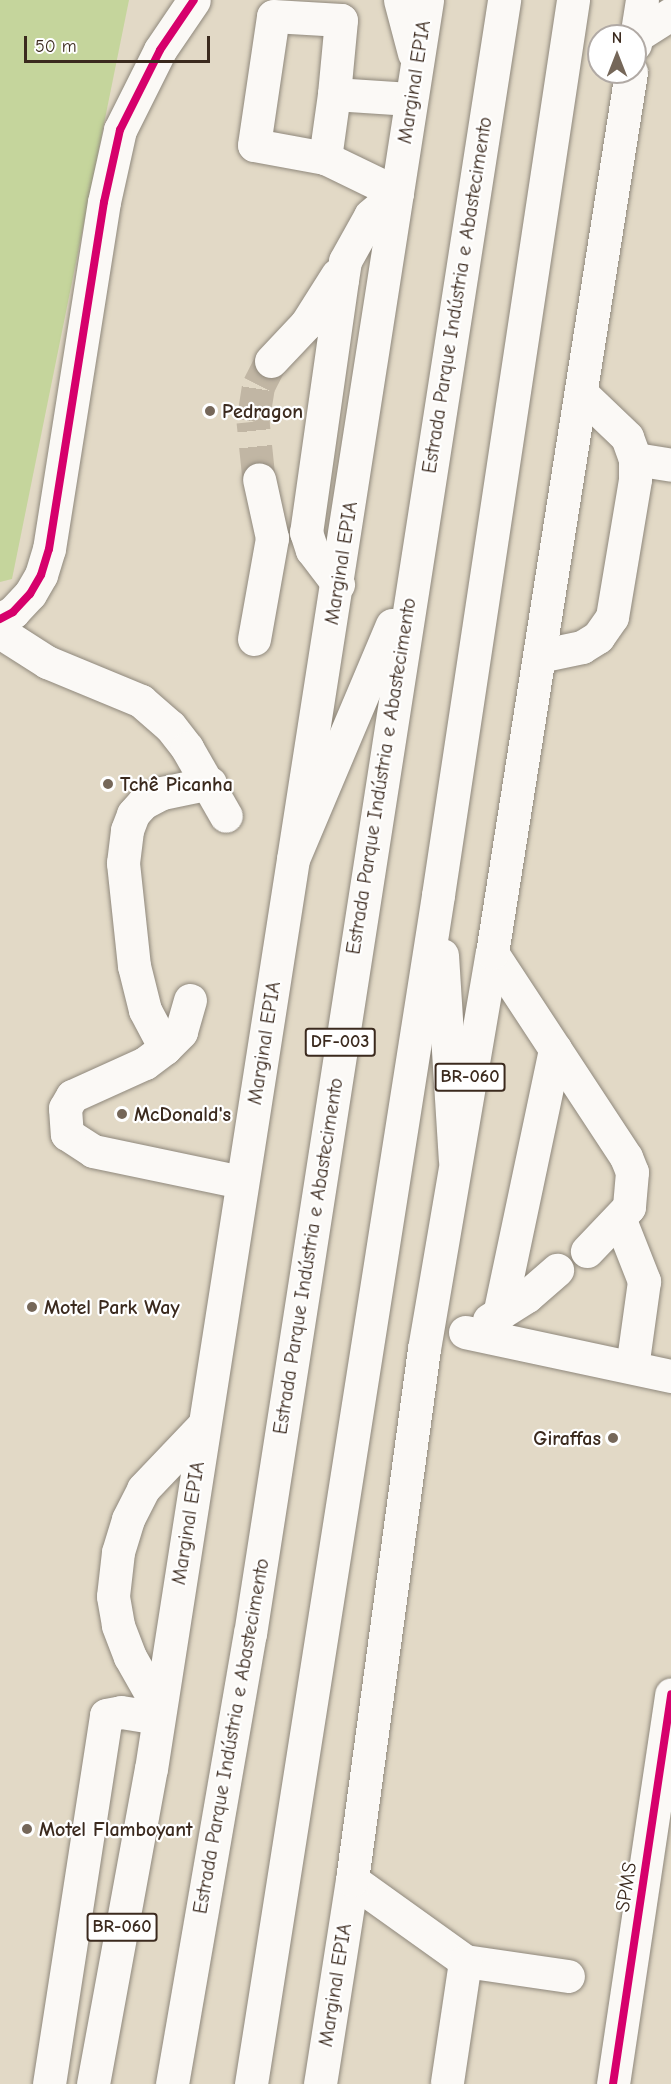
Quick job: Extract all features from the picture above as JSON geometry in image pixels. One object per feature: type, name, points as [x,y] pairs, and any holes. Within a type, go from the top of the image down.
[{"type":"main road","points":[[0,618],[13,612],[30,594],[42,575],[49,549],[104,202],[120,130],[160,50],[194,0]]},
{"type":"main road","points":[[400,0],[417,65]]},
{"type":"main road","name":"Marginal EPIA","points":[[93,2084],[158,1713],[338,584],[410,99],[427,0]]},
{"type":"main road","name":"Estrada Parque Indústria e Abastecimento","points":[[172,2084],[250,1634],[412,579],[504,0]]},
{"type":"main road","points":[[251,2084],[438,895],[573,0]]},
{"type":"main road","points":[[638,24],[642,0]]},
{"type":"main road","points":[[647,32],[671,15]]},
{"type":"main road","points":[[271,361],[306,324],[370,216],[397,193],[325,158],[254,145],[273,16],[342,20],[325,158]]},
{"type":"main road","name":"Marginal EPIA","points":[[320,2084],[352,1880],[424,1349],[492,953],[629,84]]},
{"type":"main road","points":[[334,94],[410,99]]},
{"type":"main road","points":[[338,584],[307,541],[306,524],[345,261]]},
{"type":"main road","points":[[539,656],[582,647],[598,637],[612,617],[635,459],[627,437],[580,393]]},
{"type":"main road","points":[[635,459],[671,465]]},
{"type":"main road","points":[[254,639],[271,530],[259,479]]},
{"type":"main road","points":[[271,530],[307,541]]},
{"type":"main road","points":[[293,859],[412,579]]},
{"type":"main road","points":[[0,632],[55,666],[141,701],[170,726],[210,783],[226,816]]},
{"type":"main road","points":[[165,1048],[145,1010],[134,966],[123,864],[127,830],[133,814],[144,803],[162,793],[210,783]]},
{"type":"main road","points":[[438,895],[455,1160]]},
{"type":"main road","points":[[492,953],[632,1172],[631,1198],[620,1220],[587,1251]]},
{"type":"main road","points":[[190,1000],[181,1032],[165,1048],[124,1074],[79,1090],[72,1096],[65,1108],[67,1134],[93,1151],[242,1182]]},
{"type":"main road","points":[[499,1315],[555,1049]]},
{"type":"main road","points":[[620,1220],[644,1281],[632,1367]]},
{"type":"main road","points":[[424,1349],[499,1315],[557,1270]]},
{"type":"main road","points":[[465,1332],[671,1376]]},
{"type":"main road","points":[[49,2084],[106,1715],[121,1712],[158,1713],[130,1658],[118,1625],[113,1596],[118,1552],[128,1519],[143,1489],[203,1426]]},
{"type":"main road","name":"SPMS","points":[[613,2084],[671,1694]]},
{"type":"main road","points":[[352,1880],[465,1961],[568,1976]]},
{"type":"main road","points":[[441,2083],[465,1961]]},
{"type":"green space","points":[[0,0],[129,0],[12,579],[0,582]]},
{"type":"tunnel","points":[[259,479],[253,421],[259,385],[271,361]]},
{"type":"cycle path","points":[[0,619],[13,612],[30,594],[41,575],[49,549],[104,202],[120,130],[160,50],[194,0]]},
{"type":"cycle path","points":[[613,2084],[671,1694]]},
{"type":"place","name":"Pedragon","points":[[210,411]]},
{"type":"place","name":"Tchê Picanha","points":[[108,784]]},
{"type":"place","name":"McDonald's","points":[[122,1114]]},
{"type":"place","name":"Motel Park Way","points":[[32,1307]]},
{"type":"place","name":"Giraffas","points":[[613,1438]]},
{"type":"place","name":"Motel Flamboyant","points":[[27,1829]]}]
